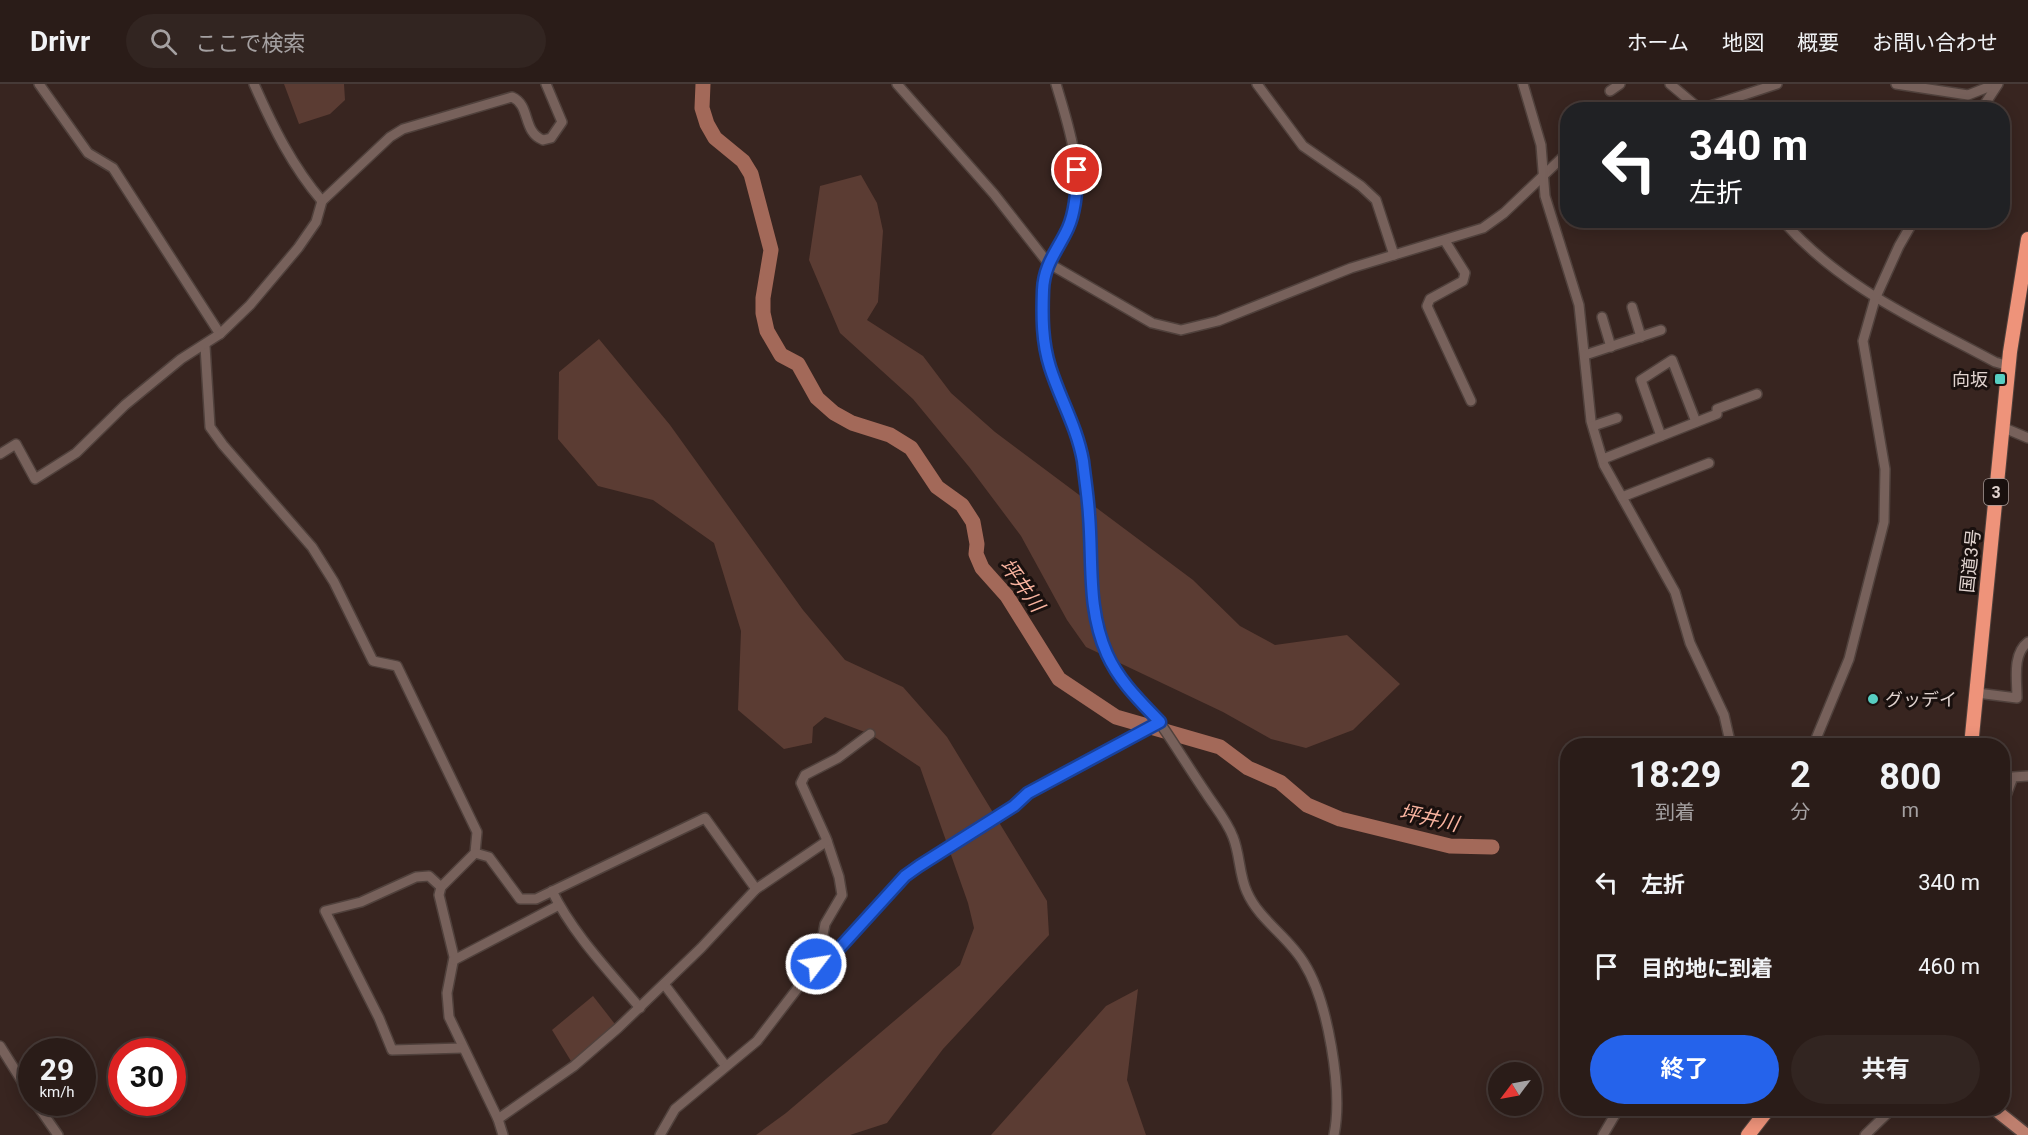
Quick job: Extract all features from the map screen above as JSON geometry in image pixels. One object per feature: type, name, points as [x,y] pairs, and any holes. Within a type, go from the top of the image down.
[{"type":"highway","name":"国道3号","points":[[1972,738],[2002,427],[2028,241]]},
{"type":"highway","points":[[1748,1135],[1763,1116]]},
{"type":"main road","points":[[2003,1116],[2027,1135]]},
{"type":"street","points":[[39,84],[88,153],[113,168],[220,334]]},
{"type":"street","points":[[254,84],[275,133],[303,179],[322,201]]},
{"type":"street","points":[[0,454],[16,444],[35,479],[76,453],[125,405],[181,359],[205,346],[220,334],[250,304],[298,248],[316,222],[322,201],[396,133],[512,97],[520,101],[531,132],[543,140],[551,138],[562,122],[546,84]]},
{"type":"street","points":[[897,84],[994,194],[1048,263],[1152,323],[1181,330],[1218,321],[1351,268],[1483,228],[1504,213],[1560,160]]},
{"type":"street","points":[[1056,84],[1076,159],[1077,191],[1069,226],[1048,263],[1043,287],[1044,338],[1050,368],[1072,419],[1082,459],[1089,515],[1091,598],[1100,634],[1107,654],[1122,682],[1160,722],[1227,823],[1238,851],[1246,891],[1304,963],[1313,983],[1337,1082],[1334,1135]]},
{"type":"street","points":[[1257,84],[1303,146],[1361,186],[1376,200],[1394,255]]},
{"type":"street","points":[[1523,84],[1540,145],[1545,175],[1545,196],[1580,305],[1593,426],[1603,459],[1674,592],[1690,643],[1724,715],[1729,738]]},
{"type":"street","points":[[1610,91],[1620,84]]},
{"type":"street","points":[[1671,84],[1692,102]]},
{"type":"street","points":[[1722,102],[1777,84]]},
{"type":"street","points":[[1896,84],[1968,95],[1997,84]]},
{"type":"street","points":[[1986,102],[1997,84]]},
{"type":"street","points":[[1789,228],[1804,246],[1875,298],[1995,362],[2009,366]]},
{"type":"street","points":[[1816,738],[1849,659],[1884,522],[1886,470],[1863,341],[1875,298],[1909,228]]},
{"type":"street","points":[[1445,240],[1465,273],[1463,281],[1430,299],[1427,306],[1471,401]]},
{"type":"street","points":[[1632,307],[1641,337]]},
{"type":"street","points":[[1602,317],[1611,347]]},
{"type":"street","points":[[1585,355],[1661,330]]},
{"type":"street","points":[[205,346],[210,427],[312,547],[334,582],[373,661],[397,666],[477,832],[475,853],[441,887],[439,895],[454,960],[446,1002],[449,1017],[498,1119],[503,1135]]},
{"type":"street","points":[[1661,436],[1641,380],[1672,360],[1696,422]]},
{"type":"street","points":[[1603,459],[1717,414],[1717,409],[1757,394]]},
{"type":"street","points":[[1593,426],[1617,418]]},
{"type":"street","points":[[2002,427],[2028,438]]},
{"type":"street","points":[[1622,497],[1709,463]]},
{"type":"street","points":[[1977,693],[2017,698],[2018,656],[2021,647],[2028,642]]},
{"type":"street","points":[[660,1135],[675,1108],[757,1041],[807,976],[834,954],[905,876],[1014,806],[1028,793],[1160,722]]},
{"type":"street","points":[[817,968],[825,924],[842,895],[839,877],[827,841],[806,798],[802,778],[838,758],[870,734]]},
{"type":"street","points":[[2010,785],[2013,777],[2028,776]]},
{"type":"street","points":[[475,853],[489,857],[520,899],[536,899],[705,818],[756,889]]},
{"type":"street","points":[[498,1119],[574,1066],[640,1008],[756,889],[827,841]]},
{"type":"street","points":[[441,887],[429,876],[416,877],[362,902],[325,911],[380,1018],[392,1050],[463,1048]]},
{"type":"street","points":[[552,891],[559,905],[640,1008]]},
{"type":"street","points":[[454,960],[559,905]]},
{"type":"street","points":[[664,984],[726,1065]]},
{"type":"street","points":[[0,1046],[18,1075]]},
{"type":"street","points":[[45,1116],[58,1135]]},
{"type":"street","points":[[1603,1135],[1614,1116]]},
{"type":"street","points":[[1865,1135],[1885,1116]]},
{"type":"shaded area","points":[[284,84],[344,84],[345,100],[330,114],[299,124]]},
{"type":"shaded area","points":[[861,175],[877,203],[883,231],[878,302],[867,320],[923,356],[951,393],[995,432],[1193,580],[1240,626],[1275,645],[1347,635],[1400,684],[1353,730],[1306,748],[1271,739],[1223,712],[1086,647],[1067,620],[1021,536],[970,468],[913,399],[840,333],[809,260],[820,186]]},
{"type":"shaded area","points":[[599,339],[670,425],[803,610],[845,660],[903,687],[947,737],[1047,901],[1049,935],[943,1049],[887,1123],[850,1135],[756,1135],[786,1113],[960,965],[974,928],[968,903],[920,767],[870,734],[825,717],[813,727],[812,743],[784,749],[738,710],[741,631],[714,543],[653,500],[598,486],[558,439],[559,372]]},
{"type":"shaded area","points":[[1138,989],[1127,1080],[1146,1135],[991,1135],[1106,1006]]},
{"type":"shaded area","points":[[593,996],[618,1028],[574,1066],[552,1030]]},
{"type":"waterway","name":"坪井川","points":[[703,84],[702,108],[707,124],[715,138],[743,161],[751,174],[771,250],[763,298],[763,313],[767,331],[781,355],[798,364],[817,398],[834,413],[852,423],[890,435],[911,448],[937,487],[962,505],[973,522],[977,544],[976,554],[982,568],[1007,596],[1059,679],[1116,717],[1220,747],[1248,768],[1280,782],[1307,805],[1340,819],[1450,846],[1492,847]]},
{"type":"place","name":"向坂","points":[[2000,379]]},
{"type":"place","name":"グッデイ","points":[[1873,699]]},
{"type":"route","points":[[816,964],[817,968],[834,954],[905,876],[919,866],[1014,806],[1028,793],[1160,722],[1122,682],[1107,654],[1100,634],[1091,598],[1089,515],[1082,459],[1072,419],[1050,368],[1044,338],[1043,287],[1045,276],[1051,255],[1066,232],[1073,215],[1077,191],[1077,170]]}]
